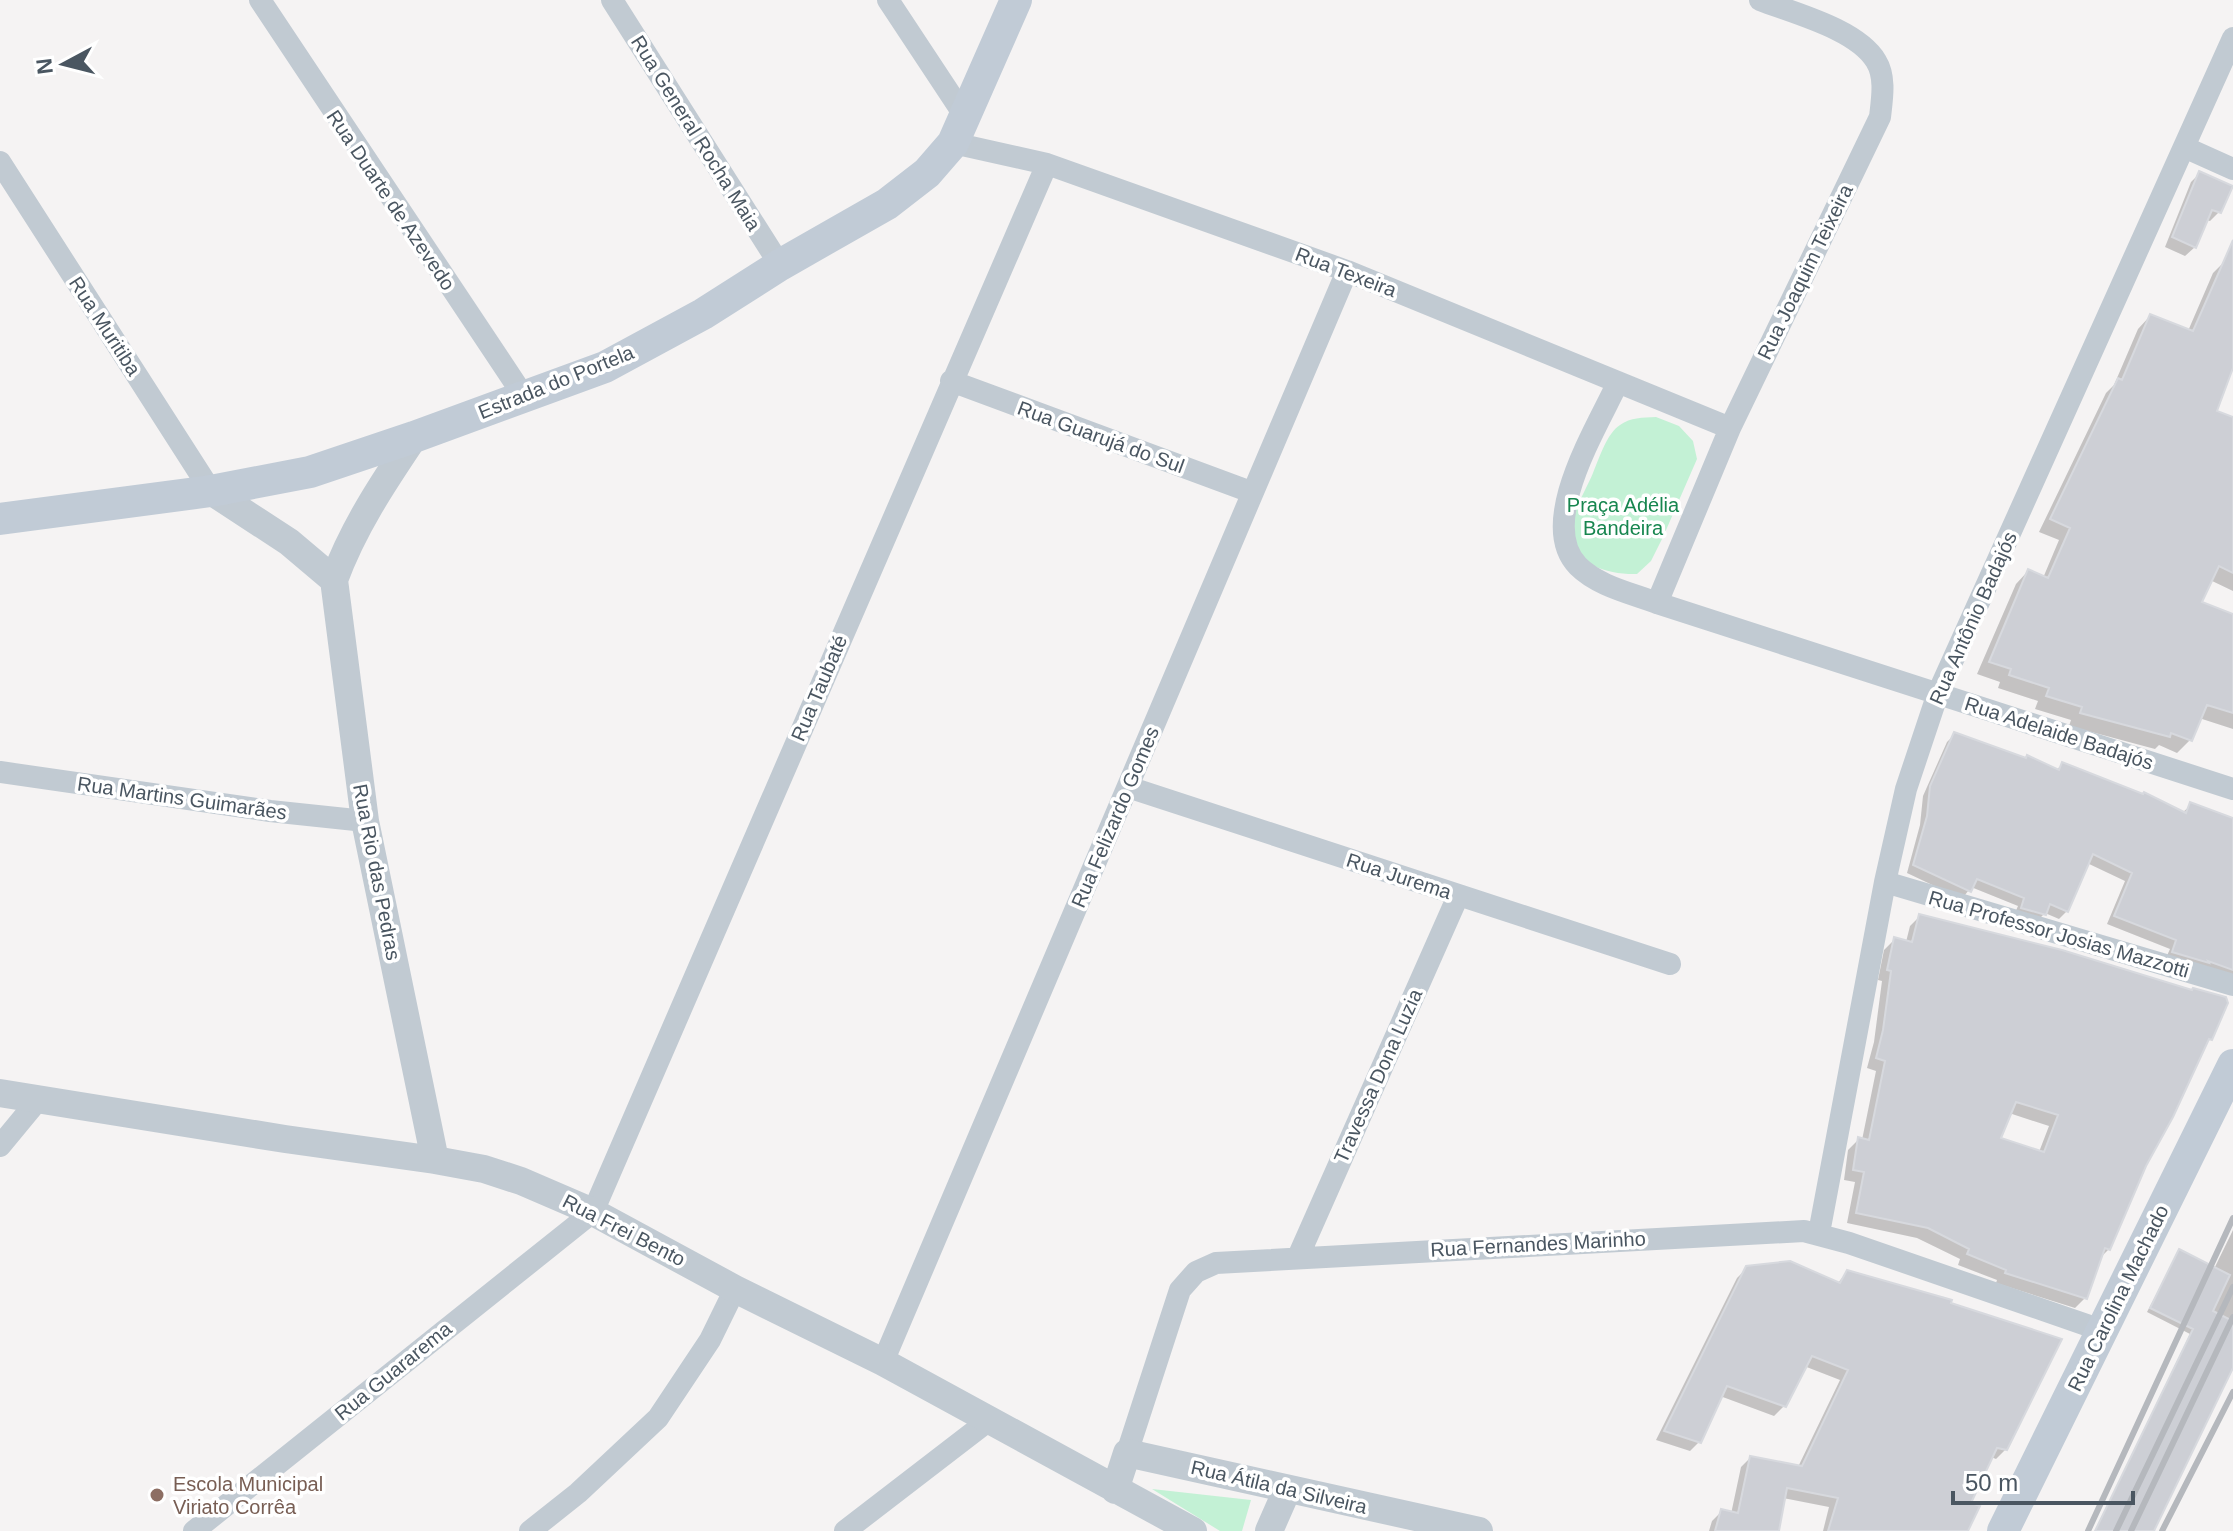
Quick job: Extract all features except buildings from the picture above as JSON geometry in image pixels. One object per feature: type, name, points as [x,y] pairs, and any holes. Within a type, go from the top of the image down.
[{"type":"main road","name":"Estrada do Portela","points":[[0,519],[211,491],[310,472],[605,367],[703,314],[780,265],[887,204],[927,173],[960,130],[1016,0]]},
{"type":"main road","name":"Rua Carolina Machado","points":[[2003,1531],[2233,1065]]},
{"type":"street","name":"Rua Duarte de Azevedo","points":[[260,0],[525,398]]},
{"type":"street","name":"Rua General Rocha Maia","points":[[612,0],[780,265]]},
{"type":"street","points":[[888,0],[960,130]]},
{"type":"street","name":"Rua Joaquim Teixeira","points":[[1657,603],[1730,428],[1880,117],[1883,89],[1877,62],[1863,47],[1841,32],[1760,0]]},
{"type":"street","name":"Rua Antônio Badajós","points":[[1819,1233],[1885,882],[1906,789],[1938,693],[2233,38]]},
{"type":"street","name":"Rua Texeira","points":[[960,130],[1347,271],[1730,428]]},
{"type":"street","points":[[2184,147],[2233,169]]},
{"type":"street","name":"Rua Muritiba","points":[[0,162],[211,491]]},
{"type":"street","name":"Rua Taubaté","points":[[593,1212],[1047,164]]},
{"type":"street","name":"Rua Felizardo Gomes","points":[[883,1362],[1347,271]]},
{"type":"street","name":"Rua Guarujá do Sul","points":[[951,381],[1251,492]]},
{"type":"street","points":[[1618,382],[1577,469],[1566,504],[1563,531],[1578,565],[1606,584],[1657,603]]},
{"type":"street","points":[[211,491],[289,542],[334,580],[353,535],[414,437]]},
{"type":"street","name":"Rua Rio das Pedras","points":[[334,580],[365,821],[435,1160]]},
{"type":"street","name":"Rua Adelaide Badajós","points":[[1657,603],[2233,789]]},
{"type":"street","name":"Rua Martins Guimarães","points":[[0,772],[270,811],[365,821]]},
{"type":"street","name":"Rua Jurema","points":[[1128,787],[1670,964]]},
{"type":"street","name":"Rua Professor Josias Mazzotti","points":[[1885,882],[2233,985]]},
{"type":"street","name":"Travessa Dona Luzia","points":[[1298,1257],[1458,896]]},
{"type":"street","name":"Rua Frei Bento","points":[[0,1093],[435,1160],[484,1169],[521,1181],[593,1212],[735,1289],[883,1362],[1193,1531]]},
{"type":"street","points":[[0,1146],[38,1100]]},
{"type":"street","name":"Rua Guararema","points":[[194,1531],[593,1212]]},
{"type":"street","name":"Rua Fernandes Marinho","points":[[1115,1490],[1180,1290],[1196,1272],[1216,1263],[1786,1230],[1819,1233],[2101,1330]]},
{"type":"street","points":[[530,1531],[578,1493],[658,1418],[710,1340],[735,1289]]},
{"type":"street","points":[[845,1531],[988,1421]]},
{"type":"street","name":"Rua Átila da Silveira","points":[[1127,1453],[1479,1531]]},
{"type":"street","points":[[1269,1531],[1287,1490]]},
{"type":"green space","name":"Praça Adélia Bandeira","points":[[1656,417],[1679,426],[1693,441],[1697,459],[1651,561],[1637,574],[1605,570],[1578,553],[1571,532],[1573,517],[1615,429],[1633,419]]},
{"type":"green space","points":[[1152,1489],[1251,1500],[1242,1531],[1220,1531]]},
{"type":"railway","points":[[2088,1531],[2233,1218]]},
{"type":"railway","points":[[2116,1531],[2233,1287]]},
{"type":"railway","points":[[2131,1531],[2233,1317]]},
{"type":"railway","points":[[2162,1531],[2233,1392]]},
{"type":"place","name":"Escola Municipal Viriato Corrêa","points":[[157,1495]]}]
